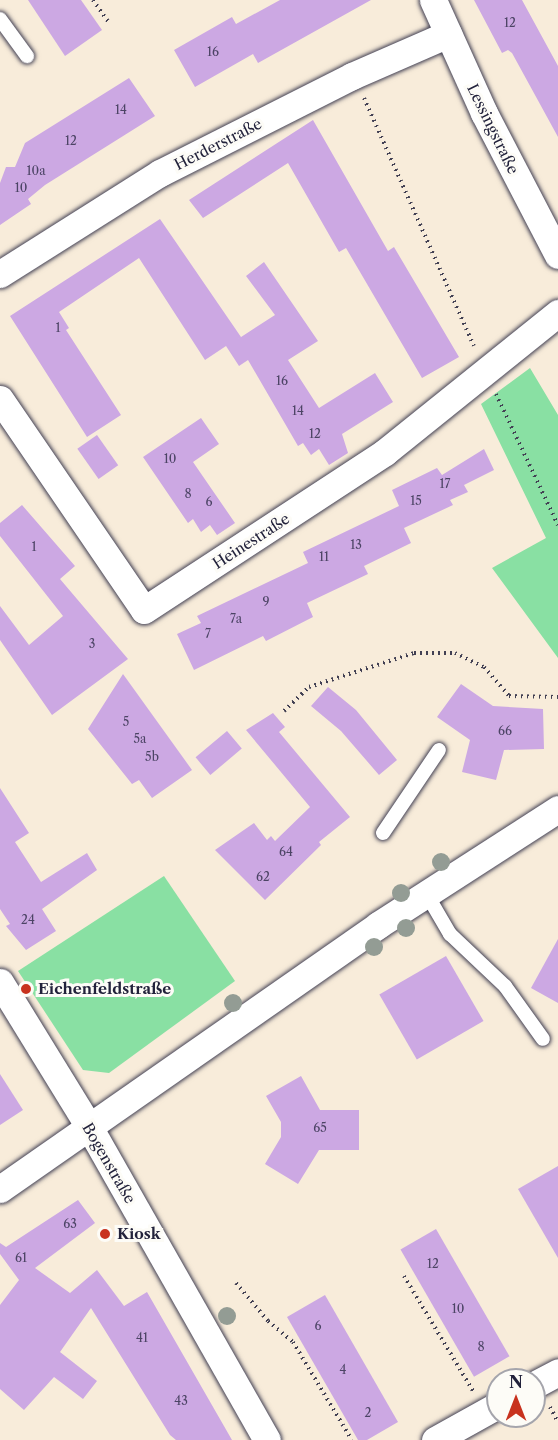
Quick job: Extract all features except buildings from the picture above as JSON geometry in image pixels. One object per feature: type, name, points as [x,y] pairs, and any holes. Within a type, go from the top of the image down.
[{"type":"street","name":"Lessingstraße","points":[[433,0],[484,113],[558,255]]},
{"type":"street","name":"Herderstraße","points":[[0,274],[160,173],[352,76],[448,34]]},
{"type":"street","name":"Heinestraße","points":[[0,399],[144,610],[386,452],[486,374],[558,313]]},
{"type":"street","points":[[0,1189],[88,1125],[426,893],[558,809]]},
{"type":"street","name":"Bogenstraße","points":[[0,982],[88,1125],[267,1440]]},
{"type":"street","points":[[435,1440],[486,1412]]},
{"type":"lane","points":[[0,18],[27,56]]},
{"type":"lane","points":[[383,833],[439,750]]},
{"type":"lane","points":[[426,893],[450,934],[505,987],[543,1039]]},
{"type":"path","points":[[93,0],[109,23]]},
{"type":"path","points":[[352,76],[387,143],[486,374],[558,525]]},
{"type":"path","points":[[284,711],[309,687],[414,652],[455,652],[484,667],[509,696],[558,697]]},
{"type":"path","points":[[404,1276],[486,1400]]},
{"type":"path","points":[[236,1282],[268,1321],[293,1342],[352,1440]]},
{"type":"green space","points":[[530,368],[558,415],[558,658],[492,568],[546,538],[481,404]]},
{"type":"green space","points":[[164,876],[235,981],[109,1073],[83,1070],[18,971]]},
{"type":"place","name":"Eichenfeldstraße","points":[[26,989]]},
{"type":"place","name":"Kiosk","points":[[105,1234]]}]
